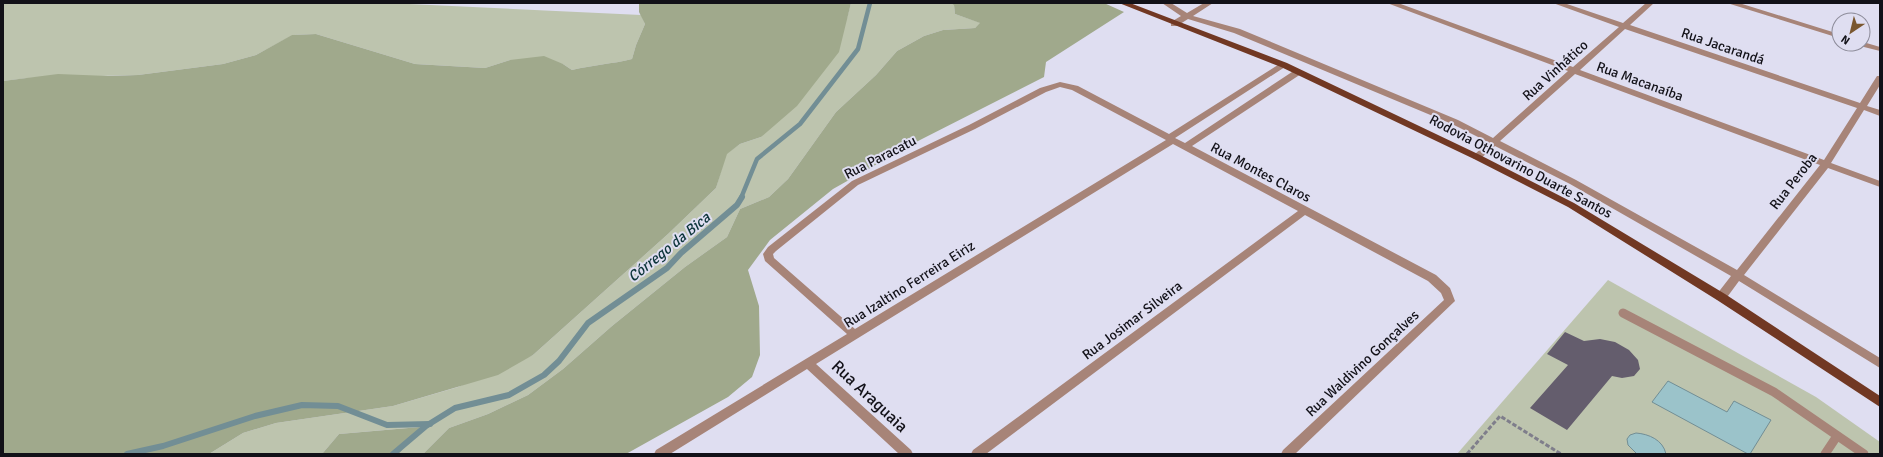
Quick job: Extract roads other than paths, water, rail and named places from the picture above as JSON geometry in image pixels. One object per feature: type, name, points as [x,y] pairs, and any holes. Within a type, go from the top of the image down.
[{"type":"main road","name":"Rodovia Othovarino Duarte Santos","points":[[1123,3],[1174,24],[1284,65],[1352,96],[1571,205],[1721,297],[1880,402]]},
{"type":"street","name":"Rodovia Othovarino Duarte Santos","points":[[1166,3],[1186,16],[1237,31],[1455,122],[1573,182],[1738,276],[1880,364]]},
{"type":"street","points":[[1174,24],[1209,3]]},
{"type":"street","name":"Rua Macanaíba","points":[[1391,3],[1880,184]]},
{"type":"street","name":"Rua Jacarandá","points":[[1557,3],[1880,113]]},
{"type":"street","name":"Rua Vinhático","points":[[1477,157],[1650,3]]},
{"type":"street","points":[[1731,3],[1831,34]]},
{"type":"street","name":"Rua Izaltino Ferreira Eiriz","points":[[660,454],[809,364],[1171,139],[1284,65]]},
{"type":"street","points":[[1185,146],[1298,72]]},
{"type":"street","name":"Rua Peroba","points":[[1721,297],[1826,164],[1880,78]]},
{"type":"street","name":"Rua Montes Claros","points":[[1060,84],[1075,88],[1432,278],[1446,291]]},
{"type":"street","name":"Rua Paracatu","points":[[855,335],[769,259],[768,254],[772,249],[854,183],[972,127],[1043,90],[1060,84]]},
{"type":"street","name":"Rua Josimar Silveira","points":[[977,454],[1304,211]]},
{"type":"street","name":"Rua Waldivino Gonçalves","points":[[1287,454],[1450,301],[1446,291]]},
{"type":"street","name":"Rua Araguaia","points":[[809,364],[907,454]]},
{"type":"lane","points":[[1622,313],[1774,392],[1864,454]]},
{"type":"lane","points":[[1825,454],[1837,436]]},
{"type":"waterway","name":"Córrego da Bica","points":[[741,198],[757,159],[800,124],[858,49],[870,3]]},
{"type":"waterway","name":"Córrego da Bica","points":[[429,424],[455,408],[509,395],[544,375],[559,361],[588,323],[667,268],[681,253],[737,205],[742,197]]},
{"type":"waterway","points":[[127,454],[163,446],[255,416],[302,405],[338,406],[387,425],[429,424]]},
{"type":"waterway","name":"Córrego da Bica","points":[[393,454],[429,424]]}]
